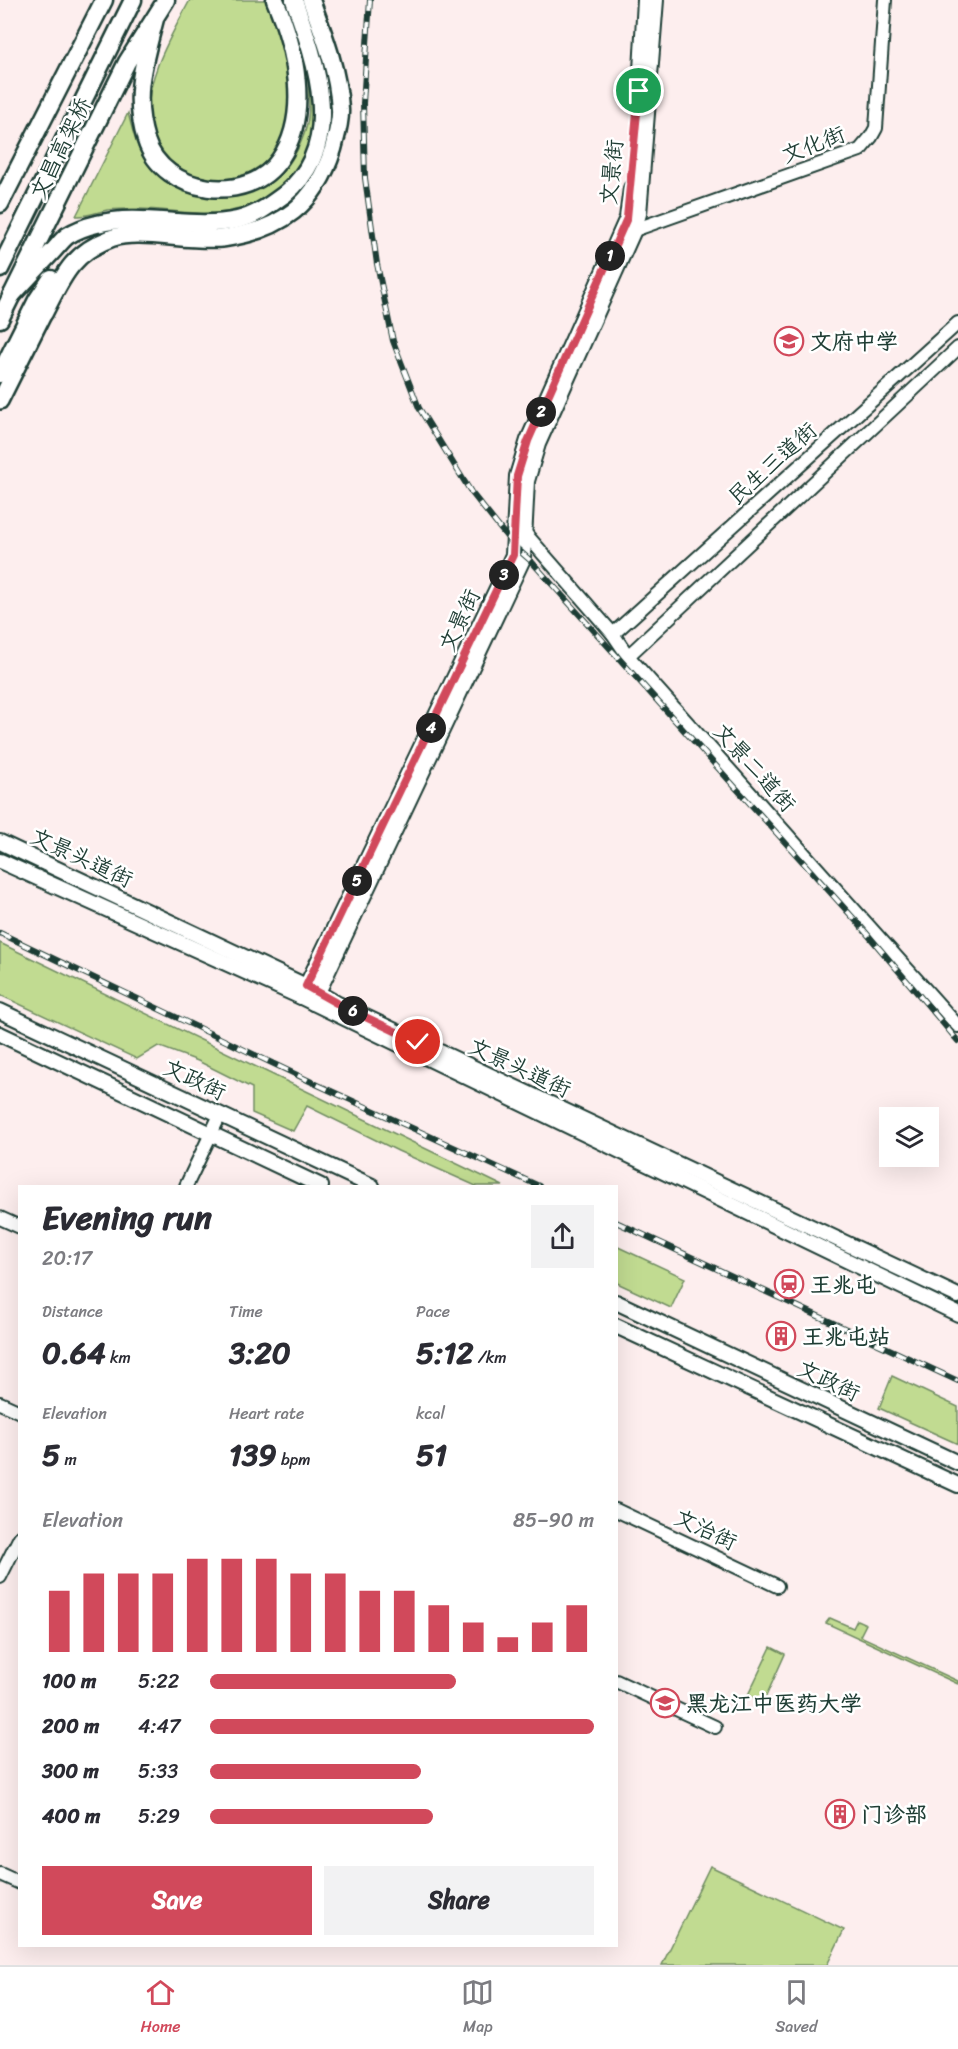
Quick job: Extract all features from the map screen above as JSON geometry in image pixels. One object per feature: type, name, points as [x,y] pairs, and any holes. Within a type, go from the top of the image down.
[{"type":"highway","points":[[0,204],[105,0]]},
{"type":"highway","name":"文昌高架桥","points":[[0,269],[134,0]]},
{"type":"highway","name":"文昌高架桥","points":[[0,319],[127,62],[166,0]]},
{"type":"highway","points":[[155,19],[140,77],[140,112],[147,142],[170,174],[195,186],[228,190],[251,183],[270,172],[280,159],[295,127],[297,107],[294,66],[274,0]]},
{"type":"highway","points":[[11,296],[68,236],[97,224],[130,220],[169,222],[238,220],[266,209],[290,189],[306,172],[317,147],[322,124],[316,65],[294,0]]},
{"type":"highway","points":[[310,0],[323,31]]},
{"type":"highway","points":[[0,374],[62,263],[85,242],[138,235],[195,239],[224,238],[256,231],[280,220],[300,206],[317,188],[327,167],[336,137],[340,111],[337,83],[316,0]]},
{"type":"main road","name":"文景街","points":[[309,994],[513,555],[517,476],[528,441],[627,218],[639,102],[645,0]]},
{"type":"main road","name":"文景街","points":[[309,994],[523,559],[527,481],[538,444],[634,230],[639,214],[656,0]]},
{"type":"main road","points":[[0,401],[40,306]]},
{"type":"main road","name":"文景头道街","points":[[0,842],[958,1314]]},
{"type":"main road","name":"文景头道街","points":[[0,861],[360,1014],[958,1296]]},
{"type":"main road","name":"文政街","points":[[0,1011],[370,1185]]},
{"type":"main road","name":"文政街","points":[[0,1034],[319,1185]]},
{"type":"main road","name":"文政街","points":[[618,1303],[958,1463]]},
{"type":"main road","name":"文政街","points":[[618,1327],[958,1485]]},
{"type":"street","name":"文化街","points":[[634,230],[860,150],[876,128],[885,0]]},
{"type":"street","name":"民生三道街","points":[[613,634],[958,323]]},
{"type":"street","name":"民生三道街","points":[[628,656],[958,348]]},
{"type":"street","name":"文景二道街","points":[[524,532],[613,634],[628,656],[958,1026]]},
{"type":"street","points":[[186,1185],[220,1114]]},
{"type":"street","points":[[0,1218],[18,1226]]},
{"type":"street","points":[[0,1403],[18,1411]]},
{"type":"street","name":"文治街","points":[[618,1511],[777,1587]]},
{"type":"street","points":[[0,1577],[18,1541]]},
{"type":"street","points":[[618,1682],[715,1727]]},
{"type":"street","points":[[0,1874],[18,1882]]},
{"type":"green space","points":[[190,0],[268,0],[283,50],[290,120],[283,141],[270,157],[254,170],[236,177],[216,180],[197,177],[179,167],[163,152],[151,128],[149,104],[155,73]]},
{"type":"green space","points":[[308,79],[314,116],[309,146],[292,175],[266,197],[250,205],[217,213],[123,209],[76,216],[128,113],[135,140],[144,158],[160,176],[174,186],[206,196],[223,197],[240,195],[271,181],[290,162],[306,130],[309,101]]},
{"type":"green space","points":[[0,943],[501,1185],[474,1185],[307,1106],[293,1131],[252,1113],[252,1088],[198,1061],[158,1046],[137,1059],[0,995]]},
{"type":"green space","points":[[618,1247],[685,1278],[671,1308],[618,1283]]},
{"type":"green space","points":[[892,1376],[958,1407],[958,1444],[879,1408]]},
{"type":"green space","points":[[830,1618],[853,1628],[857,1620],[866,1624],[860,1636],[958,1681],[958,1684],[826,1623]]},
{"type":"green space","points":[[771,1647],[785,1654],[763,1703],[748,1695]]},
{"type":"green space","points":[[710,1866],[844,1930],[827,1965],[662,1965]]},
{"type":"railway","points":[[370,0],[363,103],[365,178],[377,264],[393,341],[419,408],[471,492],[514,546],[531,561],[857,922],[958,1041]]},
{"type":"railway","points":[[0,933],[318,1085],[537,1185]]},
{"type":"railway","points":[[618,1223],[958,1381]]},
{"type":"place","name":"文府中学","points":[[789,341]]},
{"type":"place","name":"王兆屯","points":[[789,1284]]},
{"type":"place","name":"王兆屯站","points":[[781,1336]]},
{"type":"place","name":"黑龙江中医药大学","points":[[665,1703]]},
{"type":"place","name":"门诊部","points":[[840,1814]]},
{"type":"route","points":[[418,1042],[306,986],[513,555],[517,476],[528,441],[627,218],[639,91]]}]
